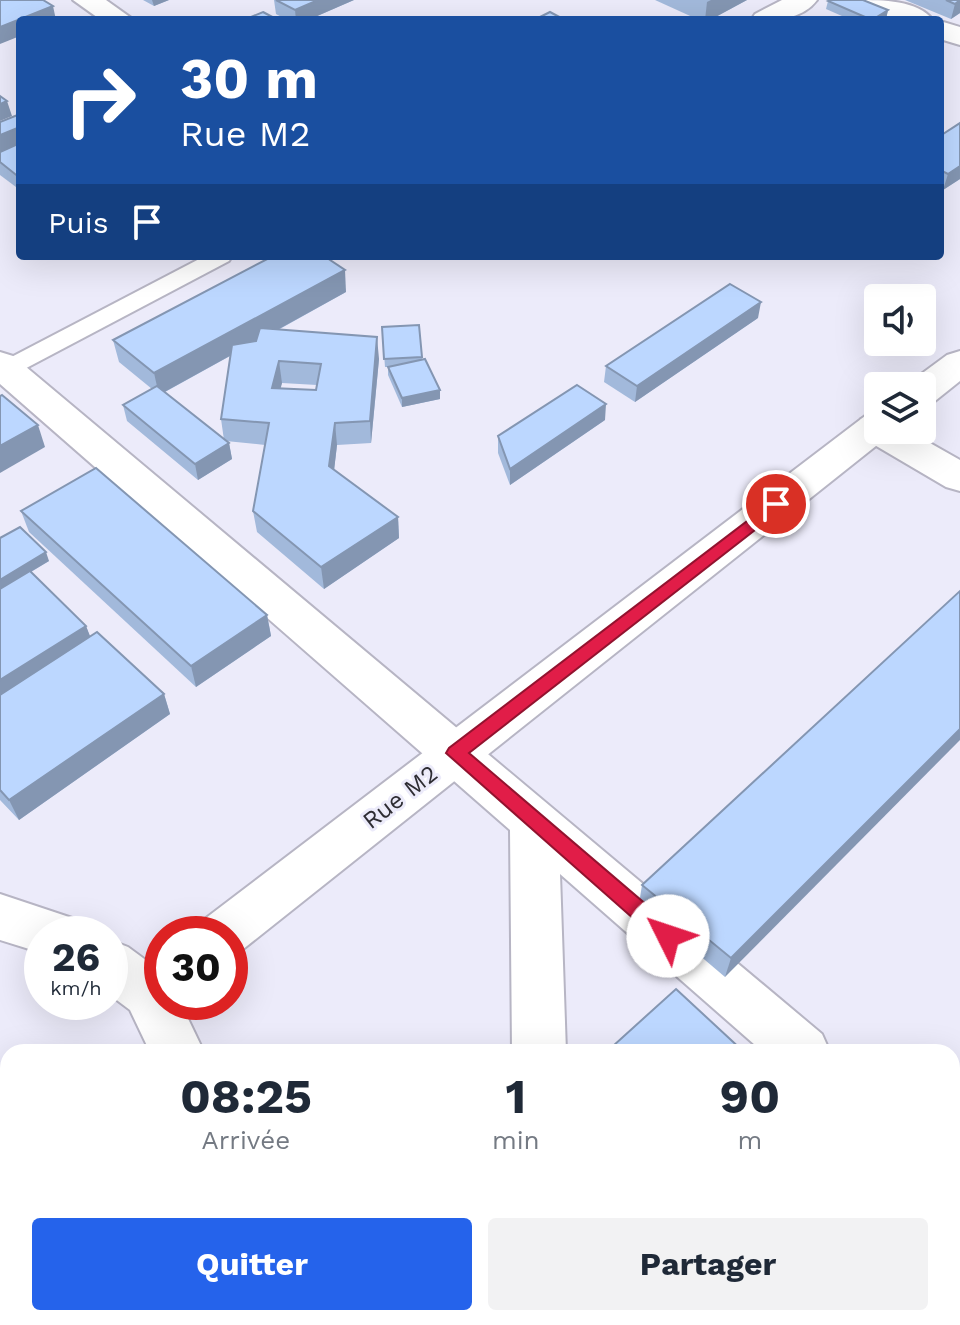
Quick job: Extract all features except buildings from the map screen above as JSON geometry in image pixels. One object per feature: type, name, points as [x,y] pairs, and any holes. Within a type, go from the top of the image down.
[{"type":"street","points":[[87,0],[113,16]]},
{"type":"street","points":[[773,16],[803,0]]},
{"type":"street","points":[[872,0],[910,16]]},
{"type":"street","points":[[936,381],[960,363]]},
{"type":"street","points":[[3,367],[794,1044]]},
{"type":"street","name":"Rue M2","points":[[247,916],[864,435]]},
{"type":"street","points":[[906,444],[960,477]]},
{"type":"street","points":[[534,821],[539,1044]]},
{"type":"street","points":[[0,917],[24,925]]},
{"type":"street","points":[[140,980],[173,1044]]},
{"type":"lane","points":[[3,367],[213,260]]},
{"type":"route","points":[[668,936],[456,753],[776,504]]}]
